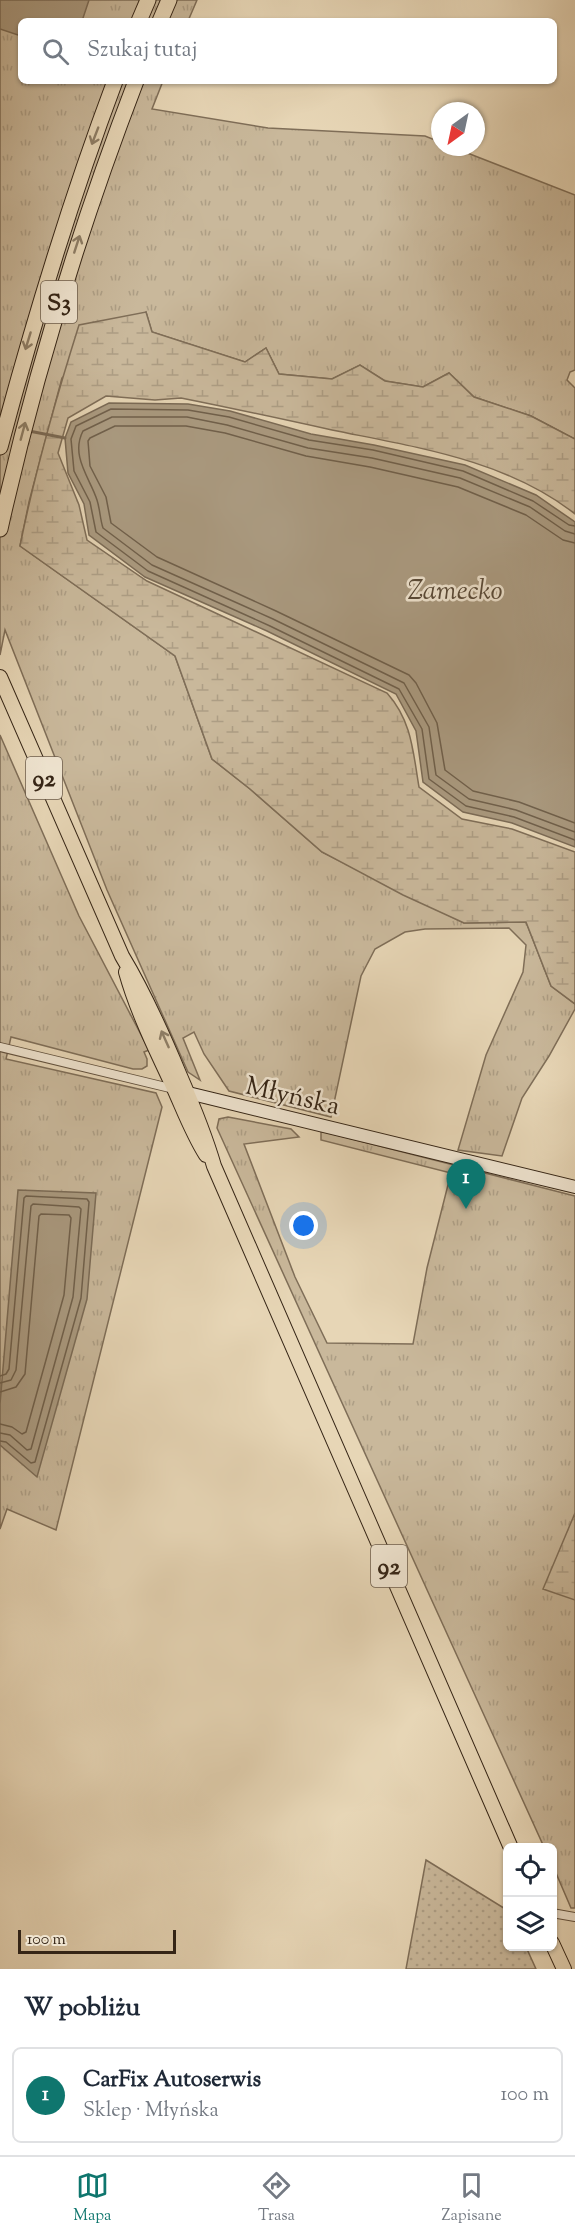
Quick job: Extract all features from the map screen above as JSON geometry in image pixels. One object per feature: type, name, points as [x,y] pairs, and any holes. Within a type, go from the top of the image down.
[{"type":"highway","points":[[140,18],[148,0]]},
{"type":"highway","points":[[161,18],[169,0]]},
{"type":"highway","name":"S3","points":[[0,447],[60,237],[115,84]]},
{"type":"highway","name":"S3","points":[[0,529],[13,471],[72,260],[94,193],[135,84]]},
{"type":"main road","name":"92","points":[[0,677],[122,956],[141,986],[181,1091],[206,1136],[214,1166],[509,1843]]},
{"type":"main road","points":[[556,1951],[564,1969]]},
{"type":"street","name":"Młyńska","points":[[0,1047],[575,1187]]},
{"type":"street","points":[[557,1914],[575,1917]]},
{"type":"green space","points":[[0,0],[197,0],[189,18],[18,18],[18,84],[162,84],[152,109],[268,128],[425,136],[431,138],[431,156],[475,156],[575,195],[575,370],[570,372],[567,380],[575,388],[575,439],[531,416],[474,397],[449,373],[423,387],[385,381],[360,365],[332,379],[279,374],[266,348],[245,362],[152,332],[146,312],[62,378],[29,502],[20,546],[175,656],[212,759],[322,852],[464,923],[526,922],[551,986],[575,1004],[575,1009],[522,1098],[502,1156],[458,1150],[486,1055],[523,972],[526,945],[509,928],[425,929],[405,932],[375,949],[361,976],[331,1117],[229,1091],[204,1054],[194,1032],[183,1038],[200,1080],[188,1072],[107,890],[5,630],[0,655]]},
{"type":"green space","points":[[146,312],[152,332],[245,362],[266,348],[279,374],[332,379],[360,365],[385,381],[423,387],[449,373],[474,397],[531,416],[575,439],[575,514],[520,480],[459,458],[181,398],[155,400],[106,396],[68,418],[58,453],[79,505],[87,540],[147,581],[387,693],[407,726],[419,787],[462,819],[512,829],[575,852],[575,1004],[551,986],[526,922],[464,923],[403,895],[322,852],[212,759],[175,656],[20,546],[46,435],[79,325]]},
{"type":"green space","points":[[0,735],[79,916],[149,1050],[144,1052],[147,1066],[142,1069],[133,1069],[11,1037],[6,1059],[156,1093],[162,1107],[56,1530],[7,1509],[0,1529]]},
{"type":"green space","points":[[228,1117],[291,1129],[299,1137],[244,1144],[295,1277],[327,1343],[413,1344],[427,1268],[451,1173],[321,1140],[321,1131],[575,1196],[575,1908],[571,1908],[557,1875],[557,1843],[542,1843],[217,1128],[219,1119]]},
{"type":"green space","points":[[575,1513],[575,1600],[543,1589]]},
{"type":"green space","points":[[426,1860],[503,1908],[503,1951],[528,1951],[536,1969],[406,1969]]},
{"type":"water","points":[[0,0],[89,0],[83,18],[18,18],[18,35],[0,29]]},
{"type":"water","name":"Zamecko","points":[[109,403],[188,404],[230,411],[311,434],[465,465],[536,495],[575,522],[575,847],[512,823],[463,812],[423,782],[416,731],[396,694],[267,631],[145,577],[89,535],[84,504],[68,473],[65,438],[71,422]]},
{"type":"water","points":[[18,1190],[96,1193],[87,1299],[37,1477],[0,1445],[0,1404]]},
{"type":"waterway","points":[[29,431],[65,438]]},
{"type":"place","name":"CarFix Autoserwis","points":[[466,1209]]}]
